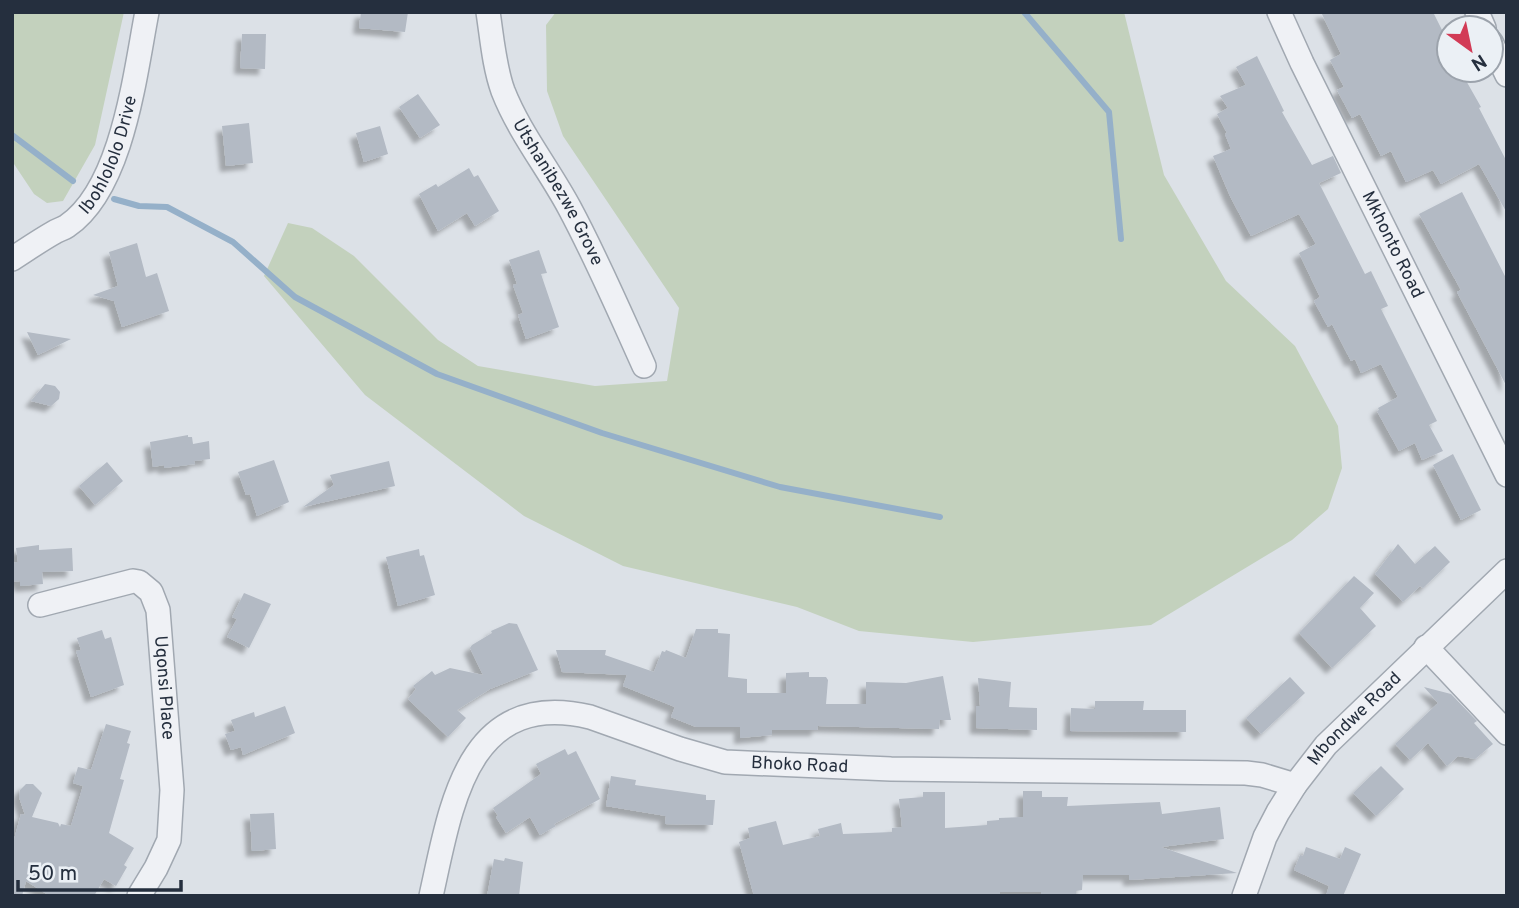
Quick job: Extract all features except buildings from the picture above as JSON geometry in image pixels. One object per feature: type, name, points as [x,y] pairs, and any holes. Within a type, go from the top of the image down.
[{"type":"street","name":"Ibohlololo Drive","points":[[12,259],[56,230],[67,226],[103,183],[127,119],[147,12]]},
{"type":"street","name":"Utshanibezwe Grove","points":[[488,12],[496,63],[511,109],[568,206],[605,278],[644,366]]},
{"type":"street","name":"Mkhonto Road","points":[[1279,12],[1507,475]]},
{"type":"street","name":"Mbondwe Road","points":[[1244,896],[1265,837],[1295,785],[1344,725],[1507,571]]},
{"type":"street","name":"Uqonsi Place","points":[[40,605],[133,581],[146,586],[155,600],[161,634],[173,807],[169,840],[139,896]]},
{"type":"street","points":[[1426,647],[1507,733]]},
{"type":"street","name":"Bhoko Road","points":[[431,896],[458,788],[468,764],[487,739],[498,731],[512,723],[543,713],[577,713],[726,762],[891,769],[1246,773],[1295,785]]},
{"type":"green space","points":[[12,12],[124,12],[95,145],[63,201],[47,203],[34,194],[12,161]]},
{"type":"green space","points":[[556,12],[1124,12],[1164,175],[1226,281],[1295,346],[1338,426],[1342,468],[1328,509],[1292,540],[1151,625],[973,642],[859,631],[797,607],[623,566],[524,516],[365,395],[264,276],[288,223],[312,228],[354,256],[438,340],[478,366],[595,386],[667,381],[679,308],[563,136],[547,91],[546,25]]},
{"type":"waterway","points":[[1024,12],[1109,112],[1121,239]]},
{"type":"waterway","points":[[12,135],[73,181]]},
{"type":"waterway","points":[[114,199],[139,206],[167,207],[233,242],[295,297],[437,374],[602,433],[780,487],[940,517]]}]
